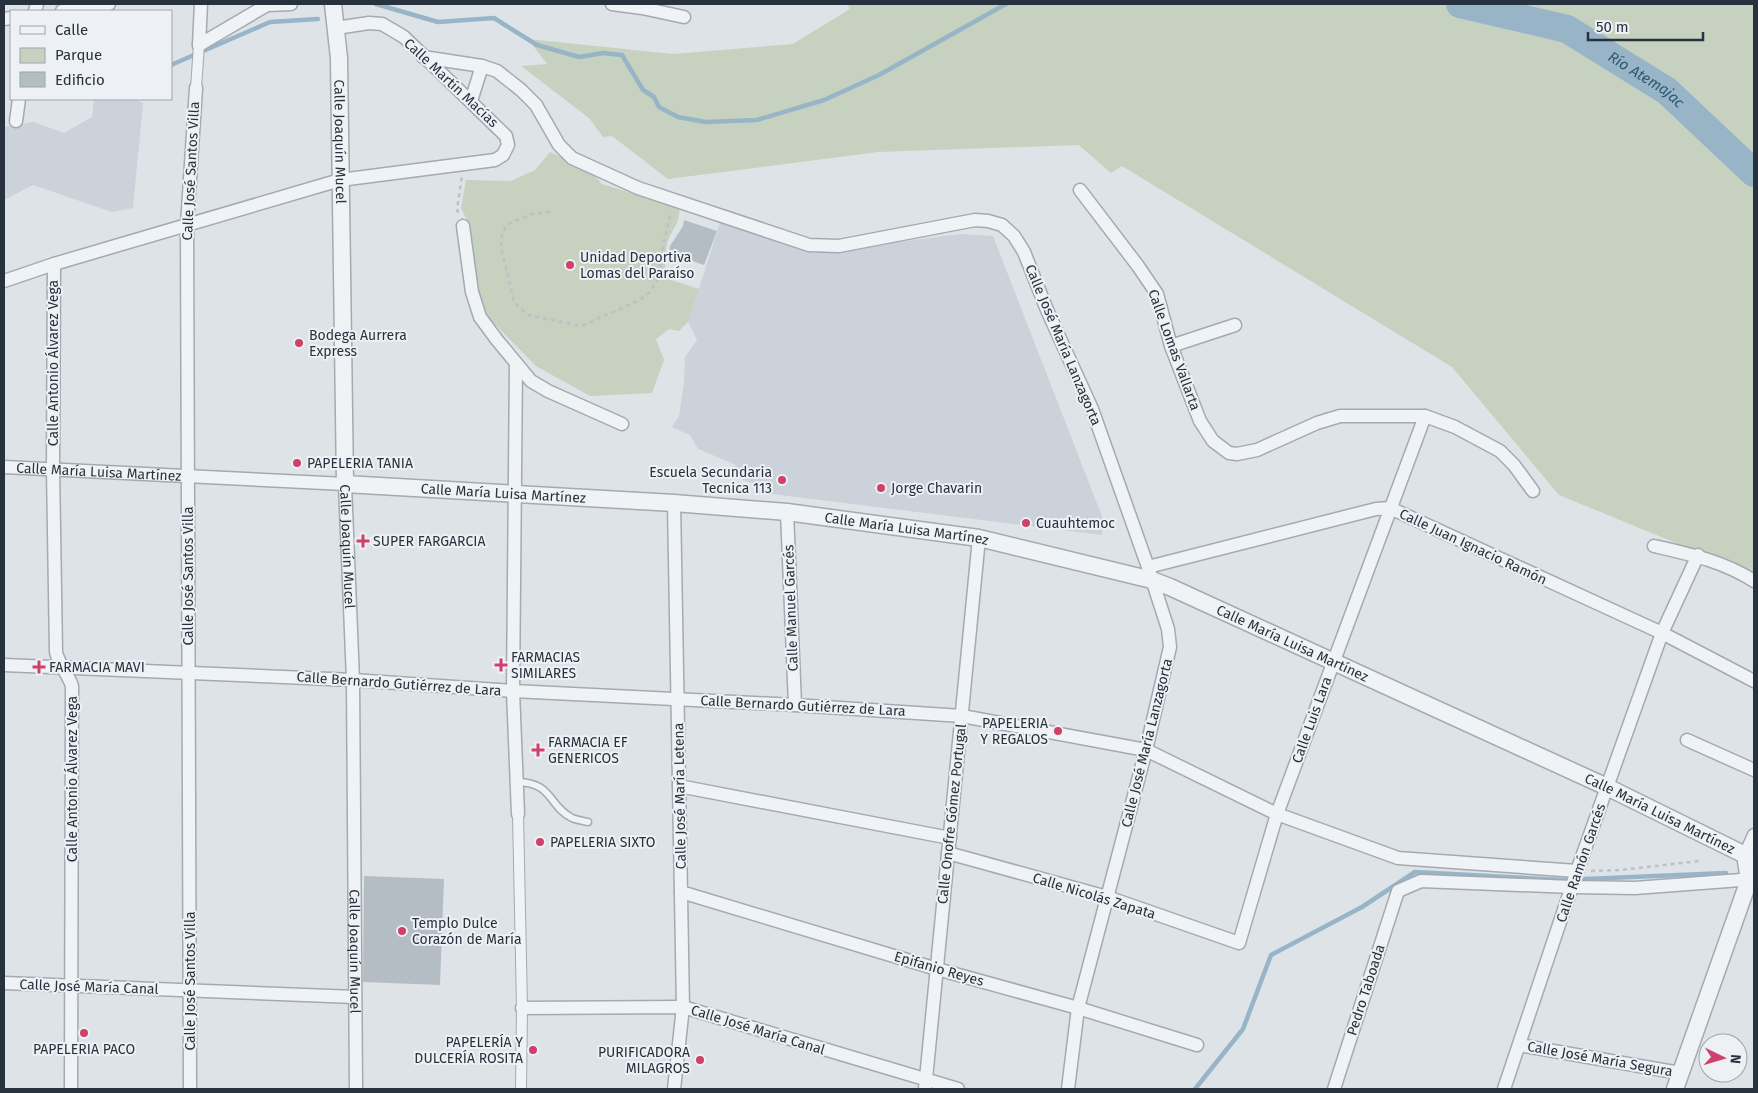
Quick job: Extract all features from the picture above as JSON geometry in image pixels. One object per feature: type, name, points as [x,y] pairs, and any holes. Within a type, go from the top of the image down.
[{"type":"street","points":[[69,10],[109,4]]},
{"type":"street","name":"Calle José Santos Villa","points":[[190,1089],[187,225],[201,4]]},
{"type":"street","points":[[198,45],[267,5],[291,4]]},
{"type":"street","name":"Calle Joaquín Mucel","points":[[333,4],[339,58],[345,484],[353,680],[356,1089]]},
{"type":"street","points":[[612,4],[642,6],[684,17]]},
{"type":"street","name":"Calle Martín Macías","points":[[336,28],[369,23],[382,24],[404,37],[506,136],[508,145],[503,155],[495,160],[464,165]]},
{"type":"street","name":"Calle José María Lanzagorta","points":[[423,57],[482,66],[497,71],[531,100],[543,116],[559,145],[572,158],[638,188],[809,245],[839,246],[968,221],[988,221],[1002,225],[1014,236],[1024,252],[1047,310],[1092,409],[1150,573],[1168,629],[1170,647],[1146,750],[1078,1008],[1068,1089]]},
{"type":"street","points":[[471,101],[482,66]]},
{"type":"street","points":[[16,121],[20,100]]},
{"type":"street","points":[[4,281],[54,264],[340,180],[464,165]]},
{"type":"street","name":"Calle Lomas Vallarta","points":[[1080,190],[1157,294],[1172,346],[1200,421],[1213,440],[1229,454],[1257,450],[1317,423],[1340,416],[1425,416],[1455,427],[1500,451],[1514,465],[1533,491]]},
{"type":"street","points":[[463,226],[472,292],[480,317],[516,363],[531,381],[548,391],[622,424]]},
{"type":"street","name":"Calle Antonio Álvarez Vega","points":[[54,264],[53,470],[56,652],[72,686],[72,1089]]},
{"type":"street","points":[[1172,346],[1235,325]]},
{"type":"street","points":[[516,363],[513,691],[518,814],[522,1008],[521,1089]]},
{"type":"street","name":"Calle Luis Lara","points":[[1239,943],[1277,814],[1425,416]]},
{"type":"street","name":"Calle María Luisa Martínez","points":[[4,467],[345,484],[674,503],[787,512],[979,538],[1150,573],[1333,662],[1607,786],[1745,855]]},
{"type":"street","name":"Calle José María Letena","points":[[674,503],[683,1007],[674,1089]]},
{"type":"street","name":"Calle Juan Ignacio Ramón","points":[[1150,573],[1376,508],[1390,508],[1662,633],[1754,680]]},
{"type":"street","name":"Calle Manuel Garcés","points":[[787,512],[795,705]]},
{"type":"street","name":"Calle Onofre Gómez Portugal","points":[[926,1085],[979,538]]},
{"type":"street","points":[[1654,546],[1698,555],[1738,571],[1754,581]]},
{"type":"street","name":"Calle Ramón Garcés","points":[[1504,1089],[1577,871],[1662,633],[1698,555]]},
{"type":"street","name":"Calle Bernardo Gutiérrez de Lara","points":[[4,664],[353,680],[513,691],[795,705],[962,716],[1146,750],[1277,814],[1398,858],[1577,871]]},
{"type":"street","points":[[1687,740],[1754,770]]},
{"type":"street","points":[[679,786],[950,838]]},
{"type":"street","points":[[1675,1089],[1752,879],[1745,855],[1754,835]]},
{"type":"street","name":"Calle Nicolás Zapata","points":[[948,853],[1107,897],[1239,943]]},
{"type":"street","points":[[1572,887],[1635,888],[1752,879]]},
{"type":"street","name":"Pedro Taboada","points":[[1334,1089],[1398,890],[1421,881],[1572,887]]},
{"type":"street","name":"Epifanio Reyes","points":[[681,892],[937,969],[1078,1008],[1197,1045]]},
{"type":"street","name":"Calle José María Canal","points":[[4,983],[355,997]]},
{"type":"street","name":"Calle José María Canal","points":[[522,1008],[683,1007],[926,1085],[958,1089]]},
{"type":"street","name":"Calle José María Segura","points":[[1519,1045],[1680,1073]]},
{"type":"lane","points":[[517,782],[530,783],[546,792],[563,812],[573,819],[588,822]]},
{"type":"path","points":[[463,226],[457,209],[464,165]]},
{"type":"path","points":[[550,212],[532,214],[508,224],[502,232],[501,246],[514,302],[528,315],[581,326],[638,301],[650,292],[658,278],[663,245],[674,200]]},
{"type":"path","points":[[1577,871],[1621,870],[1699,861]]},
{"type":"shaded area","points":[[94,100],[135,100],[143,103],[133,208],[112,212],[33,185],[4,200],[4,127],[33,122],[64,133],[92,117]]},
{"type":"shaded area","points":[[721,220],[814,253],[960,234],[993,236],[1103,519],[1102,535],[756,492],[756,484],[743,480],[734,464],[698,449],[690,435],[672,427],[679,416],[684,382],[685,357],[697,340],[688,322]]},
{"type":"green space","points":[[847,4],[1754,4],[1754,575],[1559,495],[1452,367],[1122,166],[1111,173],[1079,145],[878,152],[668,179],[612,136],[603,137],[589,118],[521,66],[547,64],[528,39],[673,54],[793,44],[850,9]]},
{"type":"green space","name":"Unidad Deportiva Lomas del Paraíso","points":[[550,152],[589,170],[602,184],[680,208],[666,248],[665,278],[699,289],[688,322],[679,331],[669,329],[656,339],[664,360],[652,393],[590,396],[536,366],[480,309],[468,222],[461,208],[466,180],[511,181],[535,170]]},
{"type":"building","points":[[684,220],[717,231],[704,265],[669,253],[670,246],[683,226]]},
{"type":"building","name":"Templo Dulce Corazón de María","points":[[364,876],[444,879],[440,985],[363,982]]},
{"type":"waterway","points":[[376,4],[438,22],[494,18],[537,45],[579,57],[603,53],[622,55],[643,90],[654,97],[659,107],[678,117],[706,122],[757,120],[824,100],[879,75],[1006,4]]},
{"type":"waterway","name":"Río Atemajac","points":[[1460,4],[1567,29],[1667,91],[1754,173]]},
{"type":"waterway","points":[[172,65],[270,22],[318,19]]},
{"type":"waterway","points":[[1195,1089],[1243,1029],[1271,955],[1362,907],[1415,872],[1562,880],[1726,873]]},
{"type":"place","name":"Unidad Deportiva Lomas del Paraíso","points":[[570,265]]},
{"type":"place","name":"Bodega Aurrera Express","points":[[299,343]]},
{"type":"place","name":"PAPELERIA TANIA","points":[[297,463]]},
{"type":"place","name":"Escuela Secundaria Tecnica 113","points":[[782,480]]},
{"type":"place","name":"Jorge Chavarin","points":[[881,488]]},
{"type":"place","name":"Cuauhtemoc","points":[[1026,523]]},
{"type":"place","name":"SUPER FARGARCIA","points":[[363,541]]},
{"type":"place","name":"FARMACIAS SIMILARES","points":[[501,665]]},
{"type":"place","name":"FARMACIA MAVI","points":[[39,667]]},
{"type":"place","name":"PAPELERIA Y REGALOS","points":[[1058,731]]},
{"type":"place","name":"FARMACIA EF GENERICOS","points":[[538,750]]},
{"type":"place","name":"PAPELERIA SIXTO","points":[[540,842]]},
{"type":"place","name":"Templo Dulce Corazón de María","points":[[402,931]]},
{"type":"place","name":"PAPELERIA PACO","points":[[84,1033]]},
{"type":"place","name":"PAPELERÍA Y DULCERÍA ROSITA","points":[[533,1050]]},
{"type":"place","name":"PURIFICADORA MILAGROS","points":[[700,1060]]}]
